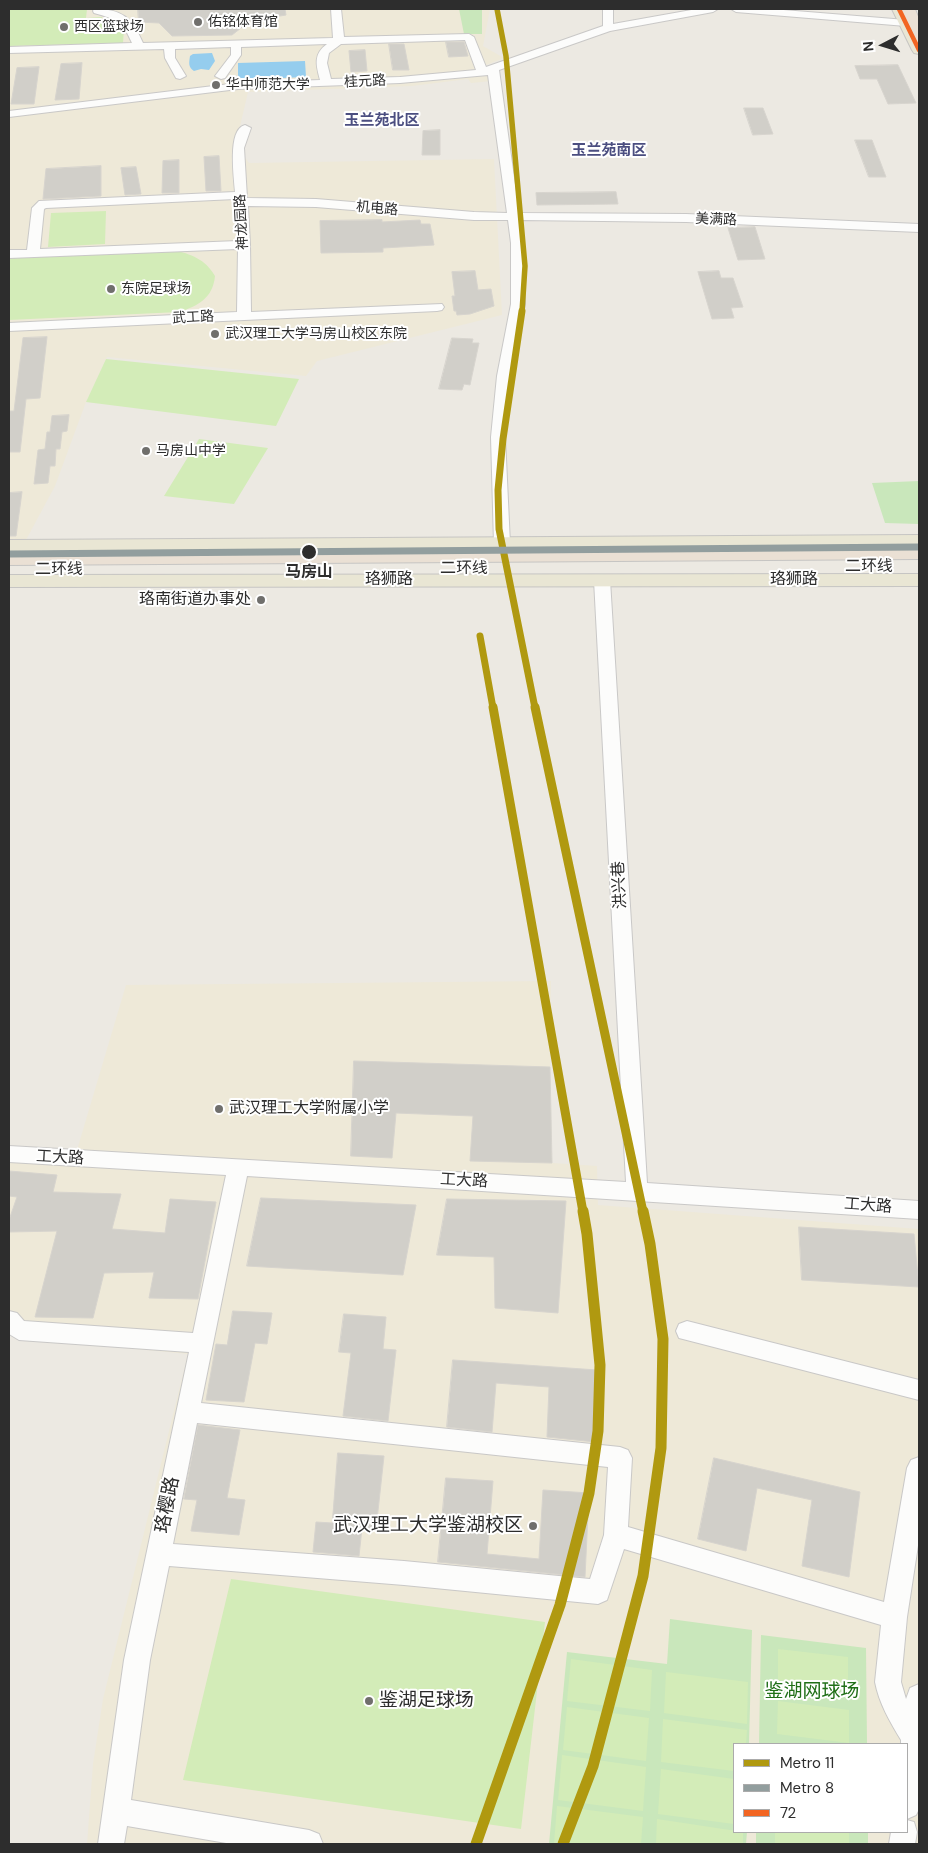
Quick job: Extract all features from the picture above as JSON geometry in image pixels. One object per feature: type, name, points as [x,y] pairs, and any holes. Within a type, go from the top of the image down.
[{"type":"highway","points":[[907,16],[919,35]]},
{"type":"highway","points":[[839,560],[919,552]]},
{"type":"highway","name":"二环线","points":[[9,558],[839,560],[919,567]]},
{"type":"highway","name":"二环线","points":[[9,570],[839,560]]},
{"type":"main road","points":[[899,9],[907,16],[919,50]]},
{"type":"main road","points":[[9,546],[919,541]]},
{"type":"main road","name":"珞狮路","points":[[9,581],[919,580]]},
{"type":"street","points":[[336,9],[338,42]]},
{"type":"street","points":[[608,9],[608,28]]},
{"type":"street","name":"桂元路","points":[[9,114],[238,86],[400,80],[488,71],[608,28],[713,9]]},
{"type":"street","points":[[736,9],[907,16]]},
{"type":"street","points":[[98,11],[124,18],[131,28],[139,47]]},
{"type":"street","points":[[9,50],[469,37],[488,71],[517,243],[518,304],[504,376],[498,437],[502,544]]},
{"type":"street","points":[[327,84],[322,58],[324,52],[338,42]]},
{"type":"street","points":[[221,76],[236,55],[236,44]]},
{"type":"street","points":[[169,46],[170,58],[180,76]]},
{"type":"street","name":"神龙园路","points":[[244,128],[238,148],[244,245],[244,316]]},
{"type":"street","name":"机电路","points":[[33,253],[38,208],[43,204],[241,198],[474,216],[513,215]]},
{"type":"street","name":"美满路","points":[[513,215],[686,218],[919,228]]},
{"type":"street","points":[[9,254],[244,245]]},
{"type":"street","name":"武工路","points":[[9,327],[437,307]]},
{"type":"street","name":"洪兴巷","points":[[602,580],[637,1191]]},
{"type":"street","name":"工大路","points":[[9,1154],[637,1191],[919,1210]]},
{"type":"street","name":"珞樱路","points":[[111,1844],[137,1660],[238,1168]]},
{"type":"street","points":[[9,1320],[19,1330],[202,1343]]},
{"type":"street","points":[[687,1331],[919,1390]]},
{"type":"street","points":[[158,1554],[404,1573],[598,1592],[616,1535],[620,1458],[188,1412]]},
{"type":"street","points":[[914,1737],[894,1704],[890,1692],[889,1673],[894,1617],[919,1468]]},
{"type":"street","points":[[616,1535],[894,1617]]},
{"type":"street","points":[[908,1796],[919,1697]]},
{"type":"street","points":[[116,1811],[309,1844]]},
{"type":"shaded area","name":"武汉理工大学马房山校区东院","points":[[9,9],[490,9],[483,46],[504,58],[486,65],[491,81],[471,83],[468,79],[412,86],[248,92],[235,148],[238,148],[249,163],[494,159],[502,315],[317,361],[306,376],[107,357],[86,402],[55,486],[26,540],[9,540]]},
{"type":"shaded area","name":"武汉理工大学鉴湖校区","points":[[551,981],[552,1163],[597,1166],[598,1205],[919,1229],[919,1844],[87,1844],[93,1764],[103,1699],[188,1354],[22,1338],[9,1326],[9,1149],[77,1150],[126,985]]},
{"type":"green space","name":"西区篮球场","points":[[9,9],[87,9],[86,18],[102,17],[102,24],[114,24],[124,29],[123,43],[9,46]]},
{"type":"green space","points":[[459,9],[482,9],[482,34],[464,34]]},
{"type":"green space","points":[[106,211],[105,244],[48,247],[51,213]]},
{"type":"green space","name":"东院足球场","points":[[173,250],[186,253],[202,261],[215,276],[214,284],[208,295],[192,307],[179,312],[9,320],[9,257]]},
{"type":"green space","points":[[106,359],[299,379],[276,426],[86,402]]},
{"type":"green space","points":[[199,439],[268,448],[234,504],[164,496]]},
{"type":"green space","points":[[919,481],[919,524],[885,523],[872,483]]},
{"type":"green space","name":"鉴湖足球场","points":[[231,1579],[545,1622],[521,1829],[183,1780]]},
{"type":"green space","points":[[670,1619],[752,1630],[749,1743],[733,1743],[733,1833],[747,1833],[746,1844],[549,1844],[567,1652],[667,1664]]},
{"type":"green space","name":"鉴湖网球场","points":[[761,1635],[866,1648],[867,1743],[759,1743]]},
{"type":"green space","points":[[778,1649],[848,1657],[848,1689],[778,1680]]},
{"type":"green space","points":[[571,1659],[652,1670],[650,1711],[567,1701]]},
{"type":"green space","points":[[666,1672],[748,1682],[747,1724],[664,1713]]},
{"type":"green space","points":[[778,1701],[849,1710],[849,1743],[777,1734]]},
{"type":"green space","points":[[567,1707],[649,1718],[646,1761],[563,1750]]},
{"type":"green space","points":[[663,1719],[747,1730],[746,1743],[733,1743],[733,1771],[661,1762]]},
{"type":"green space","points":[[562,1755],[646,1767],[643,1811],[558,1800]]},
{"type":"green space","points":[[661,1769],[733,1779],[733,1824],[658,1814]]},
{"type":"green space","points":[[557,1806],[643,1817],[641,1844],[554,1844]]},
{"type":"green space","points":[[657,1819],[733,1830],[733,1833],[743,1833],[743,1844],[656,1844]]},
{"type":"green space","points":[[756,1833],[868,1833],[868,1844],[756,1844]]},
{"type":"green space","points":[[775,1833],[849,1833],[849,1844],[775,1844]]},
{"type":"water","points":[[212,53],[215,61],[209,70],[201,69],[194,71],[191,68],[189,63],[190,56],[193,54]]},
{"type":"water","points":[[305,61],[306,77],[238,80],[238,63]]},
{"type":"building","name":"佑铭体育馆","points":[[138,9],[285,9],[286,15],[250,21],[232,35],[172,36],[159,23],[139,22]]},
{"type":"building","points":[[446,42],[464,42],[468,56],[449,57]]},
{"type":"building","points":[[389,44],[404,44],[409,70],[393,70]]},
{"type":"building","points":[[365,50],[367,71],[351,72],[349,51]]},
{"type":"building","points":[[82,63],[79,99],[55,100],[61,64]]},
{"type":"building","points":[[898,65],[916,103],[888,104],[877,79],[860,79],[855,66]]},
{"type":"building","points":[[39,67],[34,104],[11,104],[17,68]]},
{"type":"building","points":[[744,108],[763,108],[773,134],[753,135]]},
{"type":"building","points":[[440,130],[440,155],[422,155],[423,131]]},
{"type":"building","points":[[855,140],[872,140],[886,177],[869,177]]},
{"type":"building","points":[[219,156],[221,191],[206,191],[204,157]]},
{"type":"building","points":[[179,160],[179,193],[162,193],[163,161]]},
{"type":"building","points":[[101,166],[101,196],[43,199],[46,169]]},
{"type":"building","points":[[136,167],[141,194],[125,195],[121,168]]},
{"type":"building","points":[[616,192],[618,204],[537,205],[536,193]]},
{"type":"building","points":[[382,220],[382,222],[420,220],[421,224],[430,224],[434,245],[383,248],[383,252],[321,253],[320,221]]},
{"type":"building","points":[[755,227],[765,259],[738,260],[728,228]]},
{"type":"building","points":[[475,271],[478,290],[491,289],[494,306],[470,314],[457,315],[456,311],[454,311],[452,296],[455,296],[452,272]]},
{"type":"building","points":[[719,271],[721,278],[733,278],[743,307],[731,308],[734,318],[712,319],[698,272]]},
{"type":"building","points":[[47,337],[40,398],[26,399],[20,452],[9,452],[9,411],[14,411],[23,338]]},
{"type":"building","points":[[452,338],[473,339],[472,343],[479,343],[470,385],[464,384],[462,390],[439,389]]},
{"type":"building","points":[[69,415],[67,431],[62,432],[60,449],[56,449],[55,466],[50,466],[48,483],[34,484],[38,450],[45,449],[47,432],[50,432],[52,416]]},
{"type":"building","points":[[22,492],[16,536],[9,536],[9,493]]},
{"type":"building","points":[[354,1061],[550,1067],[552,1163],[470,1161],[473,1116],[396,1113],[392,1158],[351,1156]]},
{"type":"building","points":[[9,1171],[57,1175],[53,1192],[121,1194],[112,1229],[165,1233],[170,1199],[216,1202],[198,1299],[149,1298],[154,1272],[104,1273],[93,1318],[35,1317],[57,1231],[9,1232],[9,1220],[17,1197],[9,1196]]},
{"type":"building","points":[[261,1198],[416,1205],[403,1275],[247,1266]]},
{"type":"building","points":[[447,1199],[566,1201],[558,1313],[495,1308],[494,1257],[437,1255]]},
{"type":"building","points":[[799,1227],[914,1234],[919,1287],[802,1280]]},
{"type":"building","points":[[233,1311],[272,1313],[267,1344],[255,1343],[244,1402],[206,1400],[216,1344],[227,1345]]},
{"type":"building","points":[[344,1314],[386,1317],[383,1349],[396,1350],[388,1421],[343,1416],[351,1353],[339,1352]]},
{"type":"building","points":[[453,1360],[597,1370],[595,1442],[547,1437],[549,1387],[496,1383],[492,1432],[447,1427]]},
{"type":"building","points":[[198,1425],[240,1430],[227,1498],[245,1500],[239,1535],[191,1531],[197,1500],[184,1499]]},
{"type":"building","points":[[338,1453],[384,1456],[376,1529],[362,1528],[359,1556],[313,1552],[316,1522],[332,1523]]},
{"type":"building","points":[[714,1458],[860,1492],[849,1577],[802,1566],[812,1500],[757,1488],[746,1551],[698,1539]]},
{"type":"building","points":[[446,1478],[493,1481],[487,1554],[539,1559],[543,1490],[589,1493],[585,1577],[438,1562]]},
{"type":"metro line","name":"11","points":[[497,9],[506,56],[525,266],[521,321],[503,439],[498,490],[499,529],[513,604],[650,1244],[663,1339],[661,1448],[643,1576],[593,1766],[563,1844]]},
{"type":"metro line","name":"8","points":[[9,554],[919,547]]},
{"type":"metro line","name":"11","points":[[476,1844],[560,1605],[589,1493],[598,1431],[600,1365],[587,1234],[480,636]]},
{"type":"transit line","name":"72","points":[[899,9],[919,50]]},
{"type":"place","name":"佑铭体育馆","points":[[198,22]]},
{"type":"place","name":"西区篮球场","points":[[64,27]]},
{"type":"place","name":"华中师范大学","points":[[216,85]]},
{"type":"place","name":"东院足球场","points":[[111,289]]},
{"type":"place","name":"武汉理工大学马房山校区东院","points":[[215,334]]},
{"type":"place","name":"马房山中学","points":[[146,451]]},
{"type":"place","name":"马房山","points":[[309,552]]},
{"type":"place","name":"珞南街道办事处","points":[[261,600]]},
{"type":"place","name":"武汉理工大学附属小学","points":[[219,1109]]},
{"type":"place","name":"武汉理工大学鉴湖校区","points":[[533,1526]]},
{"type":"place","name":"鉴湖足球场","points":[[369,1701]]},
{"type":"district","name":"玉兰苑北区","points":[[382,121]]},
{"type":"district","name":"玉兰苑南区","points":[[609,151]]}]
